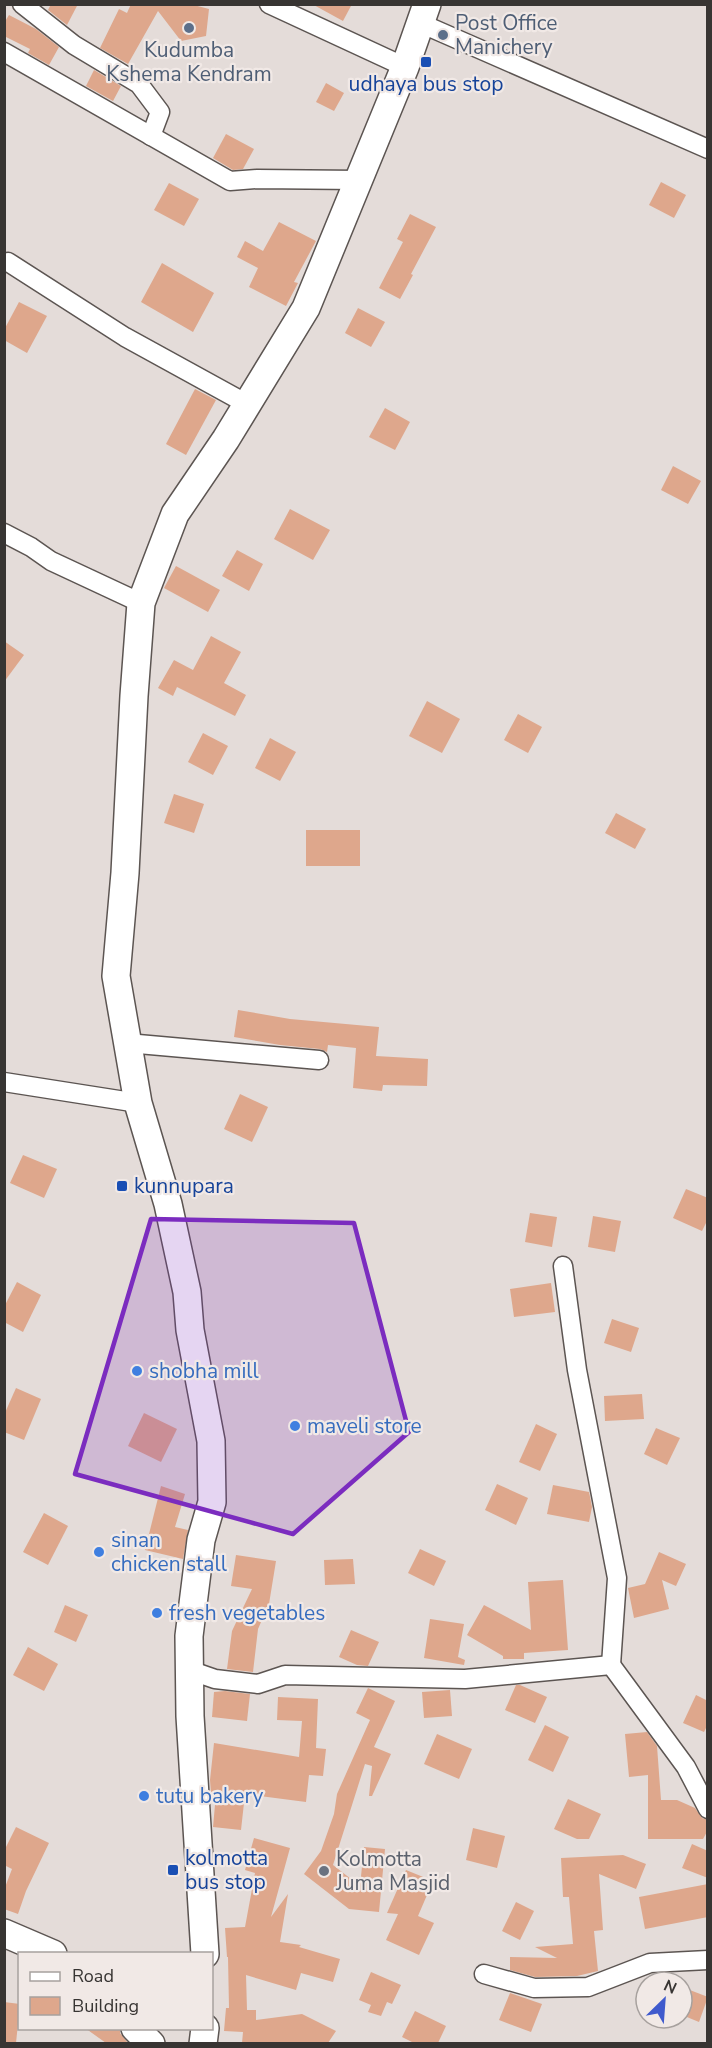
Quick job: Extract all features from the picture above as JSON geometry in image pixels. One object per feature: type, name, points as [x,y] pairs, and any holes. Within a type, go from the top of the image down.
[{"type":"main road","points":[[204,1952],[189,1636],[200,1551],[212,1502],[212,1441],[190,1330],[187,1292],[168,1204],[138,1103],[116,976],[125,873],[141,603],[175,514],[248,404],[306,308],[405,67],[424,14]]},
{"type":"main road","points":[[4,1933],[51,1952]]},
{"type":"main road","points":[[137,2030],[151,2043]]},
{"type":"street","points":[[22,4],[74,45],[139,84],[160,112],[152,136]]},
{"type":"street","points":[[269,4],[405,67]]},
{"type":"street","points":[[424,14],[708,149]]},
{"type":"street","points":[[4,51],[230,181],[358,180]]},
{"type":"street","points":[[8,262],[125,337],[248,404]]},
{"type":"street","points":[[4,533],[51,561],[141,603]]},
{"type":"street","points":[[128,1042],[319,1060]]},
{"type":"street","points":[[4,1082],[138,1103]]},
{"type":"street","points":[[563,1266],[577,1370],[617,1578],[611,1665],[686,1767],[708,1809]]},
{"type":"street","points":[[189,1670],[215,1679],[258,1684],[285,1675],[465,1679],[611,1665]]},
{"type":"street","points":[[484,1974],[534,1988],[588,1987],[650,1964],[708,1960]]},
{"type":"highlighted area","points":[[151,1219],[354,1223],[409,1432],[293,1534],[75,1474]]},
{"type":"building","points":[[51,4],[78,4],[67,25],[48,10]]},
{"type":"building","points":[[131,4],[190,4],[209,9],[206,36],[181,41],[158,11],[128,64],[100,48],[119,9],[127,13]]},
{"type":"building","points":[[312,4],[352,4],[343,21]]},
{"type":"building","points":[[9,15],[36,29],[59,47],[49,65],[28,53],[30,49],[4,36],[4,23]]},
{"type":"building","points":[[94,70],[121,86],[113,101],[86,86]]},
{"type":"building","points":[[326,83],[344,93],[334,111],[316,102]]},
{"type":"building","points":[[226,134],[254,149],[243,169],[233,170],[213,158]]},
{"type":"building","points":[[661,182],[686,195],[674,218],[649,205]]},
{"type":"building","points":[[169,183],[199,199],[184,226],[154,210]]},
{"type":"building","points":[[410,214],[436,227],[400,299],[379,288],[403,242],[397,239]]},
{"type":"building","points":[[279,222],[316,241],[294,282],[298,283],[286,306],[249,287],[258,268],[237,257],[245,241],[263,251]]},
{"type":"building","points":[[162,263],[214,293],[193,332],[141,302]]},
{"type":"building","points":[[19,302],[47,316],[27,353],[4,340],[4,330]]},
{"type":"building","points":[[358,308],[385,322],[371,347],[345,333]]},
{"type":"building","points":[[195,389],[216,400],[186,455],[166,444]]},
{"type":"building","points":[[385,408],[410,422],[395,450],[369,437]]},
{"type":"building","points":[[673,466],[701,481],[688,504],[661,490]]},
{"type":"building","points":[[290,509],[330,530],[313,560],[274,539]]},
{"type":"building","points":[[237,550],[263,564],[249,591],[222,576]]},
{"type":"building","points":[[176,566],[220,590],[208,612],[164,588]]},
{"type":"building","points":[[211,636],[241,652],[224,683],[246,695],[235,716],[177,687],[173,696],[158,688],[174,660],[193,670]]},
{"type":"building","points":[[4,641],[24,655],[4,682]]},
{"type":"building","points":[[427,701],[460,719],[442,753],[409,736]]},
{"type":"building","points":[[518,714],[542,727],[528,753],[504,740]]},
{"type":"building","points":[[203,733],[228,746],[213,775],[188,762]]},
{"type":"building","points":[[270,738],[296,752],[280,781],[255,768]]},
{"type":"building","points":[[174,794],[204,804],[194,833],[164,823]]},
{"type":"building","points":[[616,813],[646,829],[635,849],[605,833]]},
{"type":"building","points":[[306,830],[360,830],[360,866],[306,866]]},
{"type":"building","points":[[238,1010],[290,1019],[379,1027],[376,1056],[428,1059],[427,1086],[383,1085],[382,1091],[353,1088],[356,1048],[328,1045],[327,1052],[320,1049],[234,1037]]},
{"type":"building","points":[[240,1094],[268,1107],[252,1142],[224,1129]]},
{"type":"building","points":[[23,1155],[57,1169],[44,1198],[10,1183]]},
{"type":"building","points":[[686,1189],[708,1198],[708,1219],[702,1231],[673,1218]]},
{"type":"building","points":[[530,1213],[557,1217],[552,1247],[525,1242]]},
{"type":"building","points":[[593,1216],[621,1221],[615,1252],[588,1247]]},
{"type":"building","points":[[17,1282],[41,1295],[23,1332],[4,1322],[4,1307]]},
{"type":"building","points":[[551,1283],[555,1312],[514,1317],[510,1289]]},
{"type":"building","points":[[612,1319],[639,1328],[631,1352],[604,1343]]},
{"type":"building","points":[[16,1388],[41,1399],[24,1440],[4,1432],[4,1415]]},
{"type":"building","points":[[642,1394],[644,1419],[605,1421],[604,1396]]},
{"type":"building","points":[[144,1413],[177,1429],[161,1462],[128,1446]]},
{"type":"building","points":[[536,1424],[557,1434],[540,1471],[519,1462]]},
{"type":"building","points":[[656,1428],[680,1438],[667,1465],[644,1454]]},
{"type":"building","points":[[497,1484],[528,1498],[516,1525],[485,1510]]},
{"type":"building","points":[[553,1485],[589,1492],[592,1507],[589,1522],[547,1514]]},
{"type":"building","points":[[161,1486],[185,1494],[175,1527],[188,1530],[183,1559],[145,1550]]},
{"type":"building","points":[[44,1513],[68,1526],[48,1565],[23,1552]]},
{"type":"building","points":[[420,1549],[446,1561],[434,1586],[408,1573]]},
{"type":"building","points":[[659,1552],[686,1564],[676,1586],[662,1580],[669,1609],[634,1618],[628,1588],[645,1584]]},
{"type":"building","points":[[236,1555],[276,1561],[269,1604],[258,1629],[253,1672],[227,1669],[232,1631],[252,1589],[231,1586]]},
{"type":"building","points":[[353,1559],[355,1584],[325,1585],[324,1560]]},
{"type":"building","points":[[563,1580],[568,1650],[524,1653],[524,1659],[503,1659],[503,1656],[467,1635],[484,1605],[531,1630],[528,1582]]},
{"type":"building","points":[[65,1605],[88,1615],[76,1642],[54,1632]]},
{"type":"building","points":[[430,1619],[464,1624],[458,1657],[465,1660],[464,1665],[424,1658]]},
{"type":"building","points":[[351,1630],[379,1642],[368,1666],[357,1665],[339,1657]]},
{"type":"building","points":[[28,1647],[58,1664],[44,1691],[13,1675]]},
{"type":"building","points":[[516,1685],[547,1697],[535,1723],[505,1710]]},
{"type":"building","points":[[368,1688],[395,1701],[374,1747],[391,1754],[372,1796],[369,1796],[372,1766],[365,1764],[333,1865],[360,1886],[364,1847],[385,1849],[379,1912],[349,1909],[304,1874],[321,1851],[334,1814],[337,1794],[370,1720],[356,1713]]},
{"type":"building","points":[[450,1690],[452,1716],[424,1718],[422,1692]]},
{"type":"building","points":[[214,1692],[250,1694],[247,1721],[212,1717]]},
{"type":"building","points":[[696,1695],[708,1701],[708,1724],[704,1732],[683,1723]]},
{"type":"building","points":[[278,1697],[318,1699],[316,1748],[326,1749],[323,1776],[309,1775],[306,1802],[245,1794],[241,1830],[213,1827],[216,1794],[211,1793],[210,1780],[214,1743],[299,1757],[302,1721],[277,1720]]},
{"type":"building","points":[[545,1725],[569,1737],[553,1772],[528,1760]]},
{"type":"building","points":[[647,1732],[657,1746],[661,1800],[677,1800],[695,1808],[702,1818],[708,1820],[708,1830],[703,1839],[648,1839],[648,1775],[629,1777],[625,1734]]},
{"type":"building","points":[[437,1734],[472,1749],[459,1779],[424,1764]]},
{"type":"building","points":[[568,1799],[601,1814],[589,1839],[577,1839],[554,1829]]},
{"type":"building","points":[[16,1827],[49,1843],[26,1891],[18,1914],[4,1909],[4,1890],[12,1869],[4,1865],[4,1851]]},
{"type":"building","points":[[473,1828],[505,1836],[497,1868],[466,1860]]},
{"type":"building","points":[[254,1838],[290,1848],[271,1917],[288,1894],[280,1942],[301,1945],[299,1947],[340,1959],[333,1982],[301,1973],[296,1990],[246,1975],[247,2010],[256,2010],[256,2020],[302,2014],[336,2031],[328,2043],[242,2043],[243,2032],[224,2031],[226,2008],[229,2008],[225,1928],[245,1927],[255,1873],[245,1870]]},
{"type":"building","points":[[692,1844],[708,1851],[708,1878],[682,1868]]},
{"type":"building","points":[[623,1855],[646,1864],[636,1889],[599,1874],[603,1930],[594,1931],[598,1971],[577,1976],[535,1977],[510,1970],[510,1957],[557,1958],[535,1947],[573,1944],[569,1897],[563,1897],[561,1858]]},
{"type":"building","points":[[406,1870],[433,1881],[418,1916],[434,1923],[419,1955],[386,1940],[398,1914],[387,1913]]},
{"type":"building","points":[[708,1884],[708,1917],[645,1929],[639,1897]]},
{"type":"building","points":[[516,1902],[534,1911],[520,1940],[502,1931]]},
{"type":"building","points":[[371,1972],[401,1985],[392,2004],[387,2002],[381,2016],[368,2012],[371,2005],[359,2000]]},
{"type":"building","points":[[694,1992],[708,1997],[699,2022],[694,2020]]},
{"type":"building","points":[[510,1993],[542,2004],[531,2032],[499,2020]]},
{"type":"building","points":[[4,2002],[18,2004],[16,2043],[4,2043]]},
{"type":"building","points":[[415,2011],[446,2026],[438,2043],[414,2043],[402,2037]]},
{"type":"building","points":[[88,2030],[120,2030],[128,2043],[106,2043]]},
{"type":"place","name":"Kudumba Kshema Kendram","points":[[189,28]]},
{"type":"place","name":"Post Office Manichery","points":[[443,35]]},
{"type":"place","name":"udhaya bus stop","points":[[426,62]]},
{"type":"place","name":"kunnupara","points":[[122,1186]]},
{"type":"place","name":"shobha mill","points":[[137,1371]]},
{"type":"place","name":"maveli store","points":[[295,1426]]},
{"type":"place","name":"sinan chicken stall","points":[[99,1552]]},
{"type":"place","name":"fresh vegetables","points":[[157,1613]]},
{"type":"place","name":"tutu bakery","points":[[144,1796]]},
{"type":"place","name":"kolmotta bus stop","points":[[173,1870]]},
{"type":"place","name":"Kolmotta Juma Masjid","points":[[324,1871]]}]
